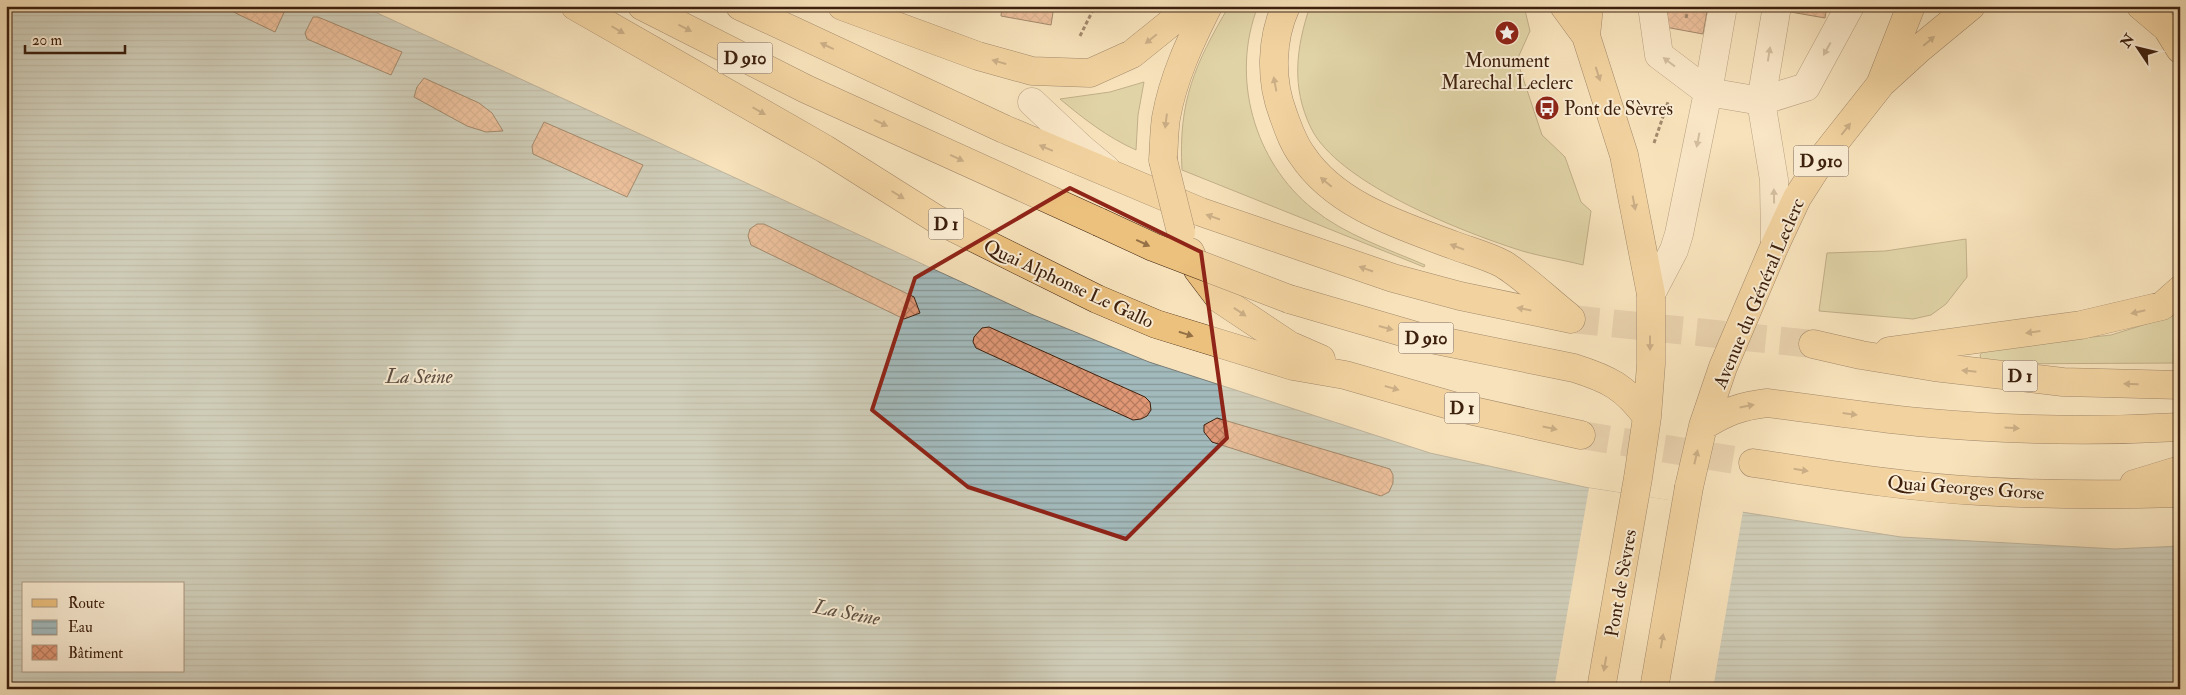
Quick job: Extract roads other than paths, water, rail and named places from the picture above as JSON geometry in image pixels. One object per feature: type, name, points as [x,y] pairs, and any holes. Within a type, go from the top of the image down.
[{"type":"main road","name":"Quai Alphonse Le Gallo","points":[[575,6],[826,149],[936,219],[1089,296],[1165,327],[1293,366],[1345,375],[1460,408],[1581,434]]},
{"type":"main road","name":"D 910","points":[[642,6],[806,89],[1153,247],[1289,300],[1416,336],[1574,368],[1597,375],[1632,397],[1647,417]]},
{"type":"main road","points":[[740,6],[1004,129],[1135,186],[1210,216],[1393,278],[1460,296],[1571,319],[1502,264],[1366,210],[1342,195],[1321,178],[1301,155],[1278,102],[1274,75],[1275,52],[1282,15],[1286,6]]},
{"type":"main road","points":[[842,6],[978,56],[1032,71],[1090,73],[1132,54],[1168,25],[1187,6]]},
{"type":"main road","points":[[1208,6],[1186,50],[1174,84],[1166,119],[1163,160],[1181,232],[1198,270],[1220,299],[1289,345],[1318,357],[1345,375]]},
{"type":"main road","points":[[1564,6],[1586,36],[1624,155],[1650,294],[1650,364],[1647,417]]},
{"type":"main road","points":[[1586,36],[1589,6]]},
{"type":"main road","name":"Avenue du Général Leclerc","points":[[1654,689],[1689,487],[1703,426],[1723,368],[1797,198],[1824,156],[1880,85],[1911,6]]},
{"type":"main road","points":[[1880,85],[1919,49],[1971,6]]},
{"type":"main road","points":[[2141,6],[2167,28],[2180,49]]},
{"type":"main road","points":[[1812,344],[1861,355],[2081,325],[2162,306],[2180,290]]},
{"type":"main road","name":"D 1","points":[[1861,355],[1934,367],[2063,382],[2180,385]]},
{"type":"main road","points":[[1703,426],[1723,414],[1744,406],[1766,403],[1918,422],[2015,428],[2116,430],[2180,427]]},
{"type":"main road","name":"Pont de Sèvres","points":[[1601,689],[1647,417]]},
{"type":"main road","name":"Quai Georges Gorse","points":[[1753,463],[1912,485],[1978,491],[2053,494],[2180,493]]},
{"type":"main road","points":[[2053,494],[2124,486],[2166,476],[2180,470]]},
{"type":"lane","points":[[1652,6],[1659,55],[1708,92],[1761,101],[1806,87],[1850,6]]},
{"type":"lane","points":[[1650,294],[1674,250],[1679,234],[1708,92],[1723,6]]},
{"type":"lane","points":[[1775,245],[1774,180],[1761,101],[1777,6]]},
{"type":"lane","points":[[1032,102],[1105,168],[1135,186]]},
{"type":"water","name":"La Seine","points":[[6,6],[362,6],[1031,314],[1149,362],[1430,453],[1589,488],[1901,537],[2115,549],[2180,546],[2180,689],[6,689]]},
{"type":"tunnel","points":[[1571,319],[1813,344]]},
{"type":"tunnel","points":[[1581,435],[1753,463]]},
{"type":"place","name":"Monument Marechal Leclerc","points":[[1507,33]]},
{"type":"place","name":"Pont de Sèvres","points":[[1547,108]]}]
